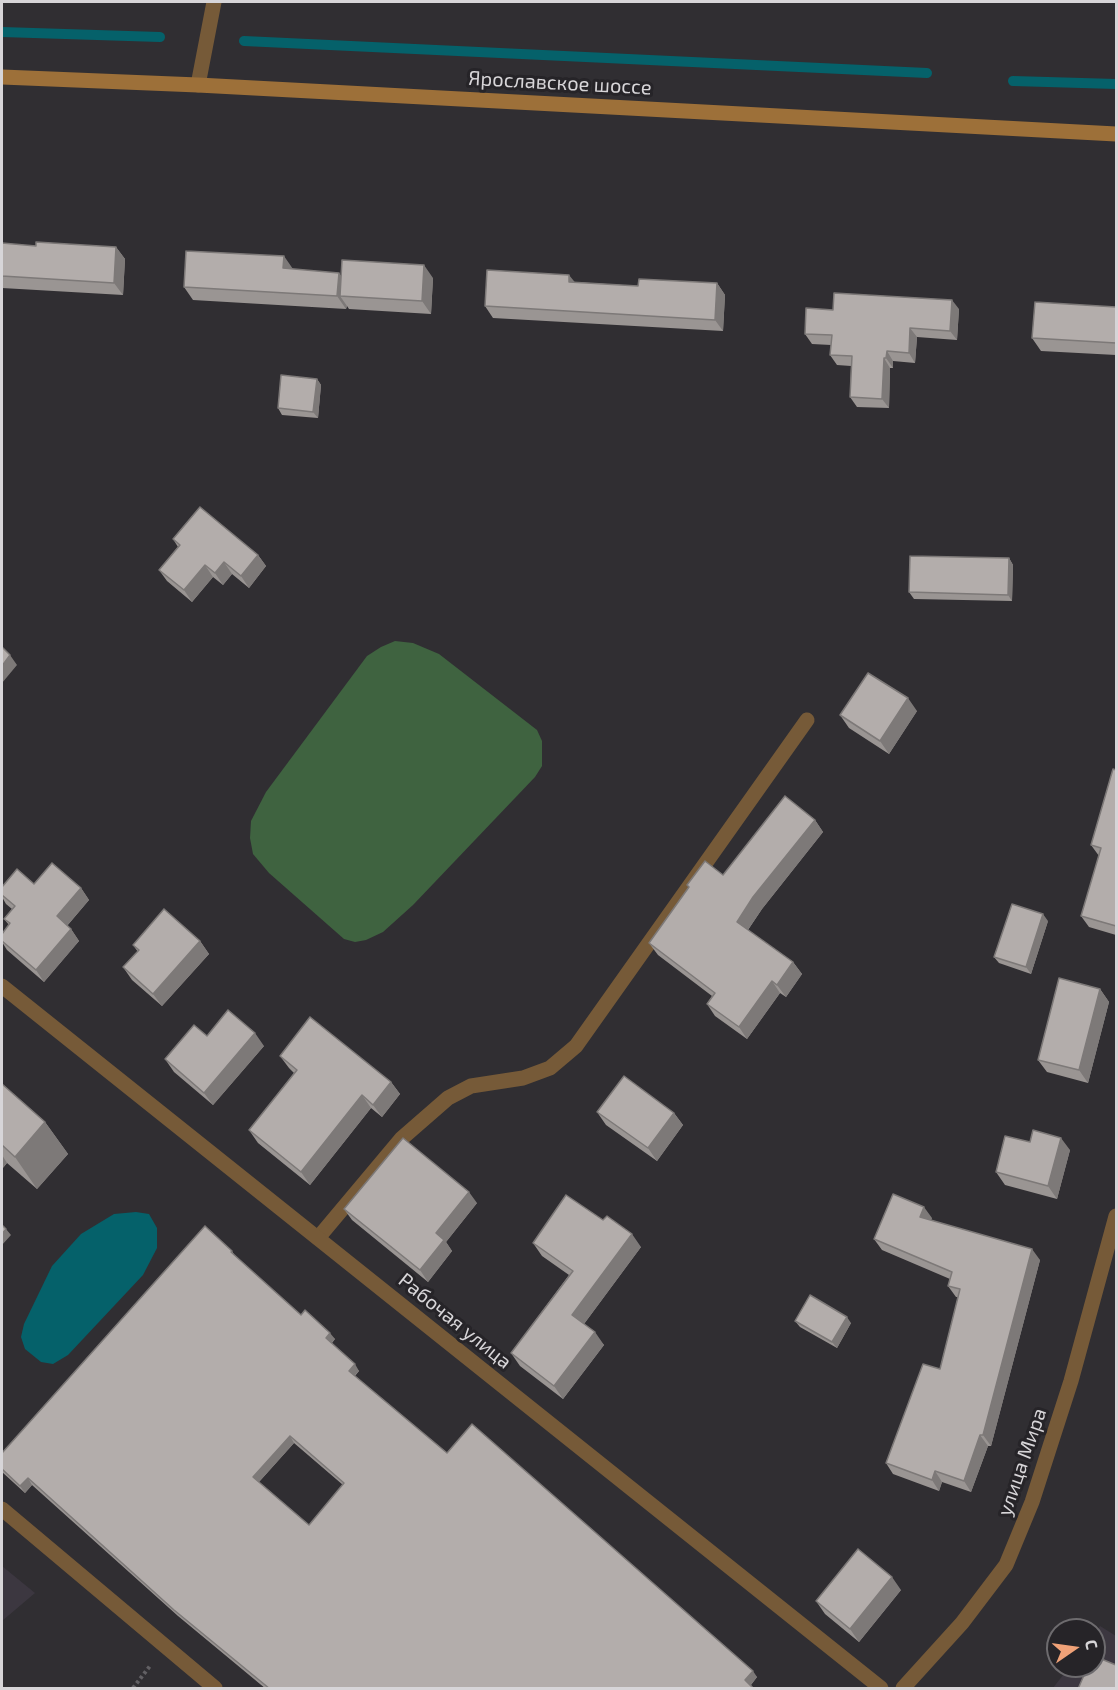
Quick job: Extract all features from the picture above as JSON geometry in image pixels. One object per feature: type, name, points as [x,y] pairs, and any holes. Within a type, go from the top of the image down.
[{"type":"main road","name":"Ярославское шоссе","points":[[2,77],[198,85],[1116,134]]},
{"type":"street","points":[[198,85],[214,2]]},
{"type":"street","points":[[318,1238],[401,1139],[448,1098],[471,1086],[523,1078],[550,1068],[576,1046],[807,720]]},
{"type":"street","name":"Рабочая улица","points":[[2,986],[881,1689]]},
{"type":"street","name":"улица Мира","points":[[903,1689],[962,1623],[1006,1565],[1032,1502],[1071,1381],[1116,1216]]},
{"type":"street","points":[[2,1509],[215,1689]]},
{"type":"shaded area","points":[[2,1566],[35,1593],[2,1621]]},
{"type":"shaded area","points":[[1106,1630],[1116,1636],[1116,1688],[1053,1688],[1061,1678],[1106,1678]]},
{"type":"green space","points":[[395,641],[413,643],[439,654],[537,730],[542,741],[542,766],[535,777],[413,905],[383,932],[366,940],[355,942],[344,939],[269,873],[253,854],[250,838],[251,821],[266,792],[367,656]]},
{"type":"water","points":[[136,1212],[149,1214],[157,1228],[157,1248],[143,1275],[68,1355],[53,1364],[41,1362],[25,1349],[21,1337],[24,1324],[52,1266],[81,1234],[114,1214]]},
{"type":"building","points":[[36,242],[116,247],[114,283],[2,276],[2,243],[36,246]]},
{"type":"building","points":[[186,251],[284,256],[283,268],[339,273],[337,296],[184,287]]},
{"type":"building","points":[[342,260],[424,265],[422,301],[340,296]]},
{"type":"building","points":[[487,270],[569,275],[569,282],[638,286],[639,279],[717,283],[715,320],[485,306]]},
{"type":"building","points":[[834,293],[952,300],[950,331],[910,328],[909,353],[887,351],[886,358],[884,358],[882,399],[850,397],[852,356],[830,355],[832,335],[805,334],[806,308],[833,310]]},
{"type":"building","points":[[1035,302],[1116,307],[1116,343],[1032,338]]},
{"type":"building","points":[[281,375],[317,379],[313,412],[278,408]]},
{"type":"building","points":[[200,507],[258,555],[241,576],[224,562],[215,573],[205,565],[184,590],[159,570],[180,545],[173,539]]},
{"type":"building","points":[[910,556],[1009,558],[1008,595],[909,592]]},
{"type":"building","points":[[2,647],[10,655],[2,666]]},
{"type":"building","points":[[868,673],[908,698],[880,741],[840,715]]},
{"type":"building","points":[[1113,769],[1116,770],[1116,926],[1081,916],[1101,848],[1091,845]]},
{"type":"building","points":[[785,796],[815,820],[753,897],[737,922],[793,962],[777,985],[772,981],[739,1027],[707,1004],[715,993],[649,943],[705,861],[723,875]]},
{"type":"building","points":[[52,863],[81,888],[57,916],[71,929],[36,970],[2,941],[2,934],[10,923],[4,919],[15,906],[2,895],[2,887],[17,869],[34,884]]},
{"type":"building","points":[[1012,904],[1043,914],[1026,967],[994,957]]},
{"type":"building","points":[[164,909],[200,941],[153,994],[123,967],[139,950],[133,945]]},
{"type":"building","points":[[1059,978],[1100,989],[1079,1070],[1038,1060]]},
{"type":"building","points":[[228,1010],[255,1033],[204,1093],[165,1059],[194,1025],[207,1036]]},
{"type":"building","points":[[310,1017],[391,1082],[373,1105],[362,1095],[301,1172],[249,1130],[297,1070],[280,1056]]},
{"type":"building","points":[[624,1076],[674,1113],[648,1148],[597,1112]]},
{"type":"building","points":[[2,1084],[45,1122],[15,1157],[2,1145]]},
{"type":"building","points":[[1033,1130],[1061,1138],[1048,1186],[996,1172],[1005,1136],[1030,1142]]},
{"type":"building","points":[[403,1138],[469,1192],[436,1233],[444,1240],[420,1270],[344,1209]]},
{"type":"building","points":[[893,1194],[924,1207],[920,1217],[1032,1249],[983,1435],[980,1435],[964,1481],[935,1471],[932,1480],[886,1463],[923,1364],[940,1369],[960,1289],[948,1286],[952,1272],[874,1239]]},
{"type":"building","points":[[566,1195],[603,1220],[607,1216],[632,1234],[572,1315],[595,1332],[554,1386],[511,1353],[573,1271],[533,1243]]},
{"type":"building","points":[[205,1226],[301,1315],[305,1310],[330,1333],[326,1338],[355,1364],[349,1371],[447,1453],[472,1424],[753,1671],[745,1680],[754,1689],[270,1689],[174,1610],[28,1478],[20,1486],[2,1469],[2,1453]],"holes":[[[290,1436],[344,1483],[309,1525],[253,1477]]]},
{"type":"building","points":[[810,1295],[847,1317],[832,1342],[795,1321]]},
{"type":"building","points":[[858,1549],[892,1577],[850,1629],[816,1601]]},
{"type":"building","points":[[1106,1661],[1116,1665],[1116,1689],[1078,1689],[1083,1678],[1106,1678]]},
{"type":"waterway","points":[[2,32],[160,37]]},
{"type":"waterway","points":[[244,41],[927,73]]},
{"type":"waterway","points":[[1013,81],[1116,84]]}]
